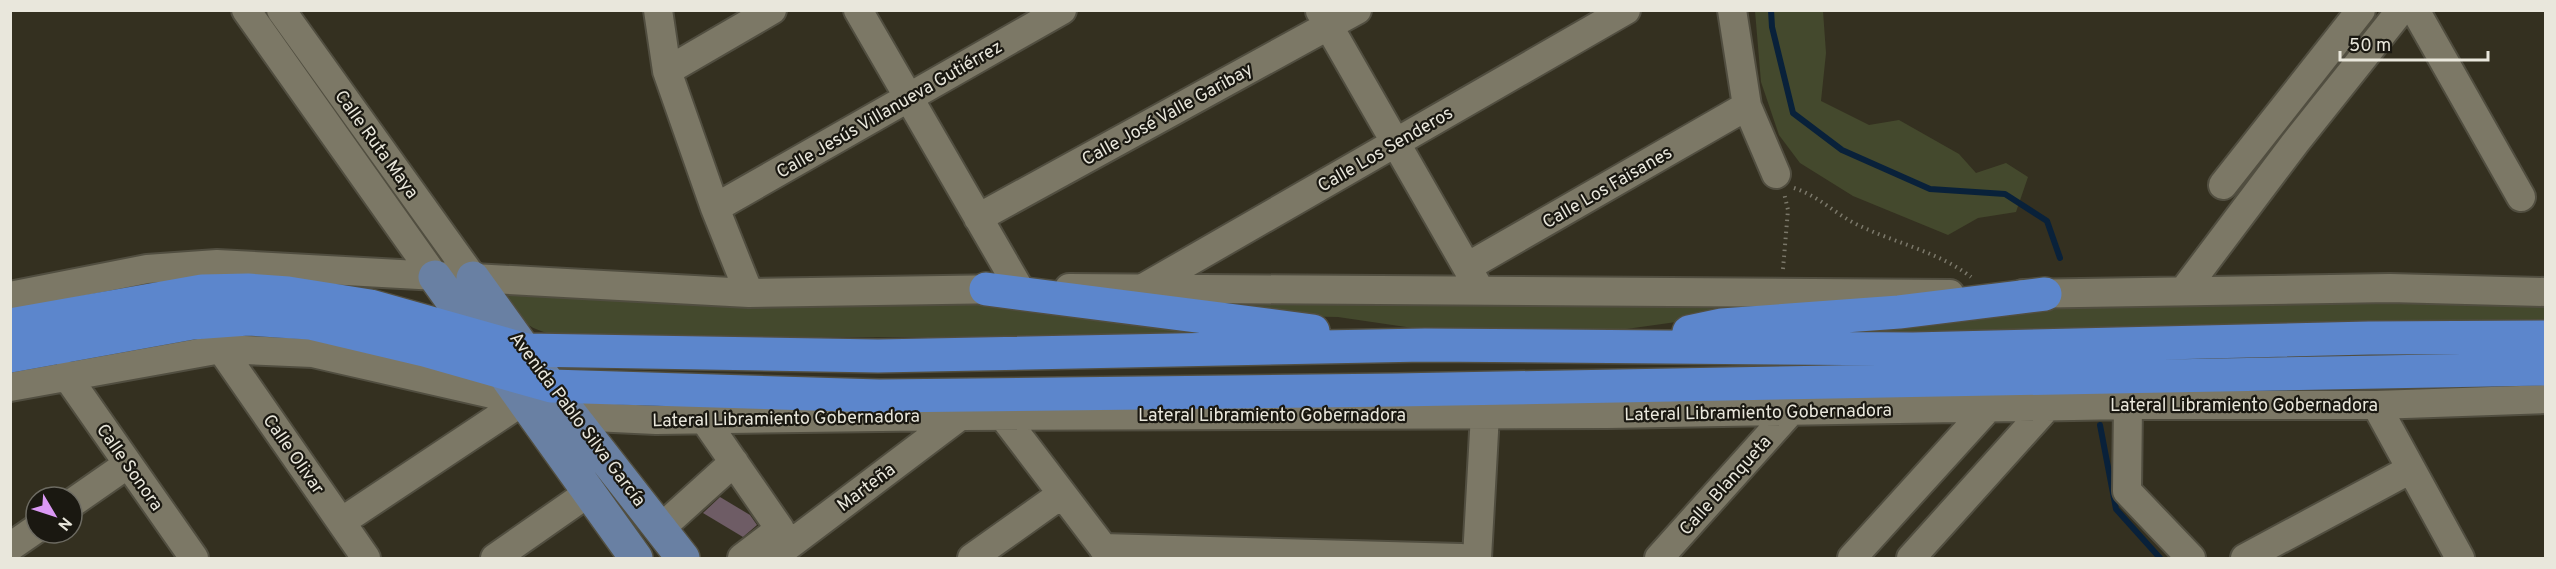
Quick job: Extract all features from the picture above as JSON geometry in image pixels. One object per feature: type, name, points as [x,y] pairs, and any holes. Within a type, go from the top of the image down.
[{"type":"highway","points":[[987,289],[1425,345]]},
{"type":"highway","points":[[10,325],[202,291],[248,290],[288,292],[370,306],[476,334]]},
{"type":"highway","points":[[1614,347],[1722,325],[1899,312],[2045,294]]},
{"type":"highway","points":[[10,356],[192,323],[248,319],[310,323],[424,350],[515,362],[1425,345],[1913,349],[2369,338],[2546,337]]},
{"type":"highway","points":[[515,362],[537,394],[1485,402],[2546,369]]},
{"type":"main road","name":"Avenida Pablo Silva García","points":[[435,278],[476,334],[515,362]]},
{"type":"main road","name":"Avenida Pablo Silva García","points":[[473,278],[515,362]]},
{"type":"main road","name":"Avenida Pablo Silva García","points":[[537,394],[572,416],[683,558]]},
{"type":"main road","name":"Avenida Pablo Silva García","points":[[537,394],[588,493],[636,558]]},
{"type":"street","name":"Calle Ruta Maya","points":[[246,10],[435,278]]},
{"type":"street","name":"Calle Ruta Maya","points":[[281,10],[473,278]]},
{"type":"street","points":[[658,10],[667,71],[715,208],[749,292]]},
{"type":"street","points":[[667,71],[772,10]]},
{"type":"street","points":[[858,10],[1019,288]]},
{"type":"street","name":"Calle Jesús Villanueva Gutiérrez","points":[[715,208],[1062,10]]},
{"type":"street","name":"Calle José Valle Garibay","points":[[978,218],[1325,18],[1357,10]]},
{"type":"street","name":"Calle Los Senderos","points":[[1143,288],[1626,10]]},
{"type":"street","points":[[1732,10],[1747,106],[1779,179]]},
{"type":"street","points":[[2223,185],[2361,10]]},
{"type":"street","points":[[2185,289],[2295,143],[2401,10]]},
{"type":"street","points":[[2415,10],[2521,197]]},
{"type":"street","points":[[1325,18],[1474,279]]},
{"type":"street","name":"Calle Los Faisanes","points":[[1474,279],[1747,106]]},
{"type":"street","points":[[2276,120],[2295,143]]},
{"type":"street","points":[[10,296],[147,269],[217,264],[341,269],[435,278],[749,292],[1143,288],[1474,279],[1781,294],[2045,294],[2185,289],[2390,288],[2546,292]]},
{"type":"street","points":[[10,387],[66,375],[221,349],[313,353],[537,394]]},
{"type":"street","name":"Calle Olivar","points":[[221,349],[366,558]]},
{"type":"street","name":"Calle Sonora","points":[[66,375],[194,558]]},
{"type":"street","points":[[341,522],[537,394]]},
{"type":"street","name":"Lateral Libramiento Gobernadora","points":[[572,416],[704,419],[1003,416],[1485,402],[1791,411],[2128,405],[2376,405],[2546,399]]},
{"type":"street","points":[[1477,558],[1485,402]]},
{"type":"street","points":[[2128,405],[2127,491],[2191,558]]},
{"type":"street","points":[[2376,405],[2460,558]]},
{"type":"street","points":[[1911,558],[2047,407]]},
{"type":"street","points":[[1852,558],[1988,408]]},
{"type":"street","name":"Calle Blanqueta","points":[[1659,558],[1791,411]]},
{"type":"street","name":"Marteña","points":[[772,558],[960,416]]},
{"type":"street","points":[[1003,416],[1107,553],[1461,558]]},
{"type":"street","points":[[704,419],[780,529],[742,558]]},
{"type":"street","points":[[661,528],[734,462]]},
{"type":"street","points":[[84,495],[128,464]]},
{"type":"street","points":[[2245,558],[2411,468]]},
{"type":"street","points":[[495,558],[588,493]]},
{"type":"street","points":[[972,558],[1062,494]]},
{"type":"street","points":[[10,547],[24,537]]},
{"type":"path","points":[[1779,179],[1812,194],[1856,224],[1956,265],[1977,282],[2007,293]]},
{"type":"path","points":[[1779,179],[1788,210],[1781,294]]},
{"type":"green space","points":[[1755,11],[1823,11],[1826,53],[1821,101],[1869,125],[1899,120],[1959,154],[1976,173],[2006,163],[2028,177],[2016,212],[1978,218],[1948,235],[1853,196],[1800,163],[1779,135],[1761,82]]},
{"type":"green space","points":[[494,292],[991,300],[1223,336],[572,338],[535,329],[520,319]]},
{"type":"green space","points":[[2390,297],[2546,303],[2545,322],[1820,334],[2029,307]]},
{"type":"green space","points":[[1229,302],[1813,303],[1569,337],[1447,333],[1338,317],[1229,315],[1224,308]]},
{"type":"building","points":[[720,497],[750,515],[757,525],[743,537],[703,513]]},
{"type":"waterway","points":[[1771,10],[1772,27],[1793,113],[1842,150],[1930,189],[2005,194],[2047,221],[2060,258]]},
{"type":"waterway","points":[[2100,425],[2116,509],[2160,558]]}]
